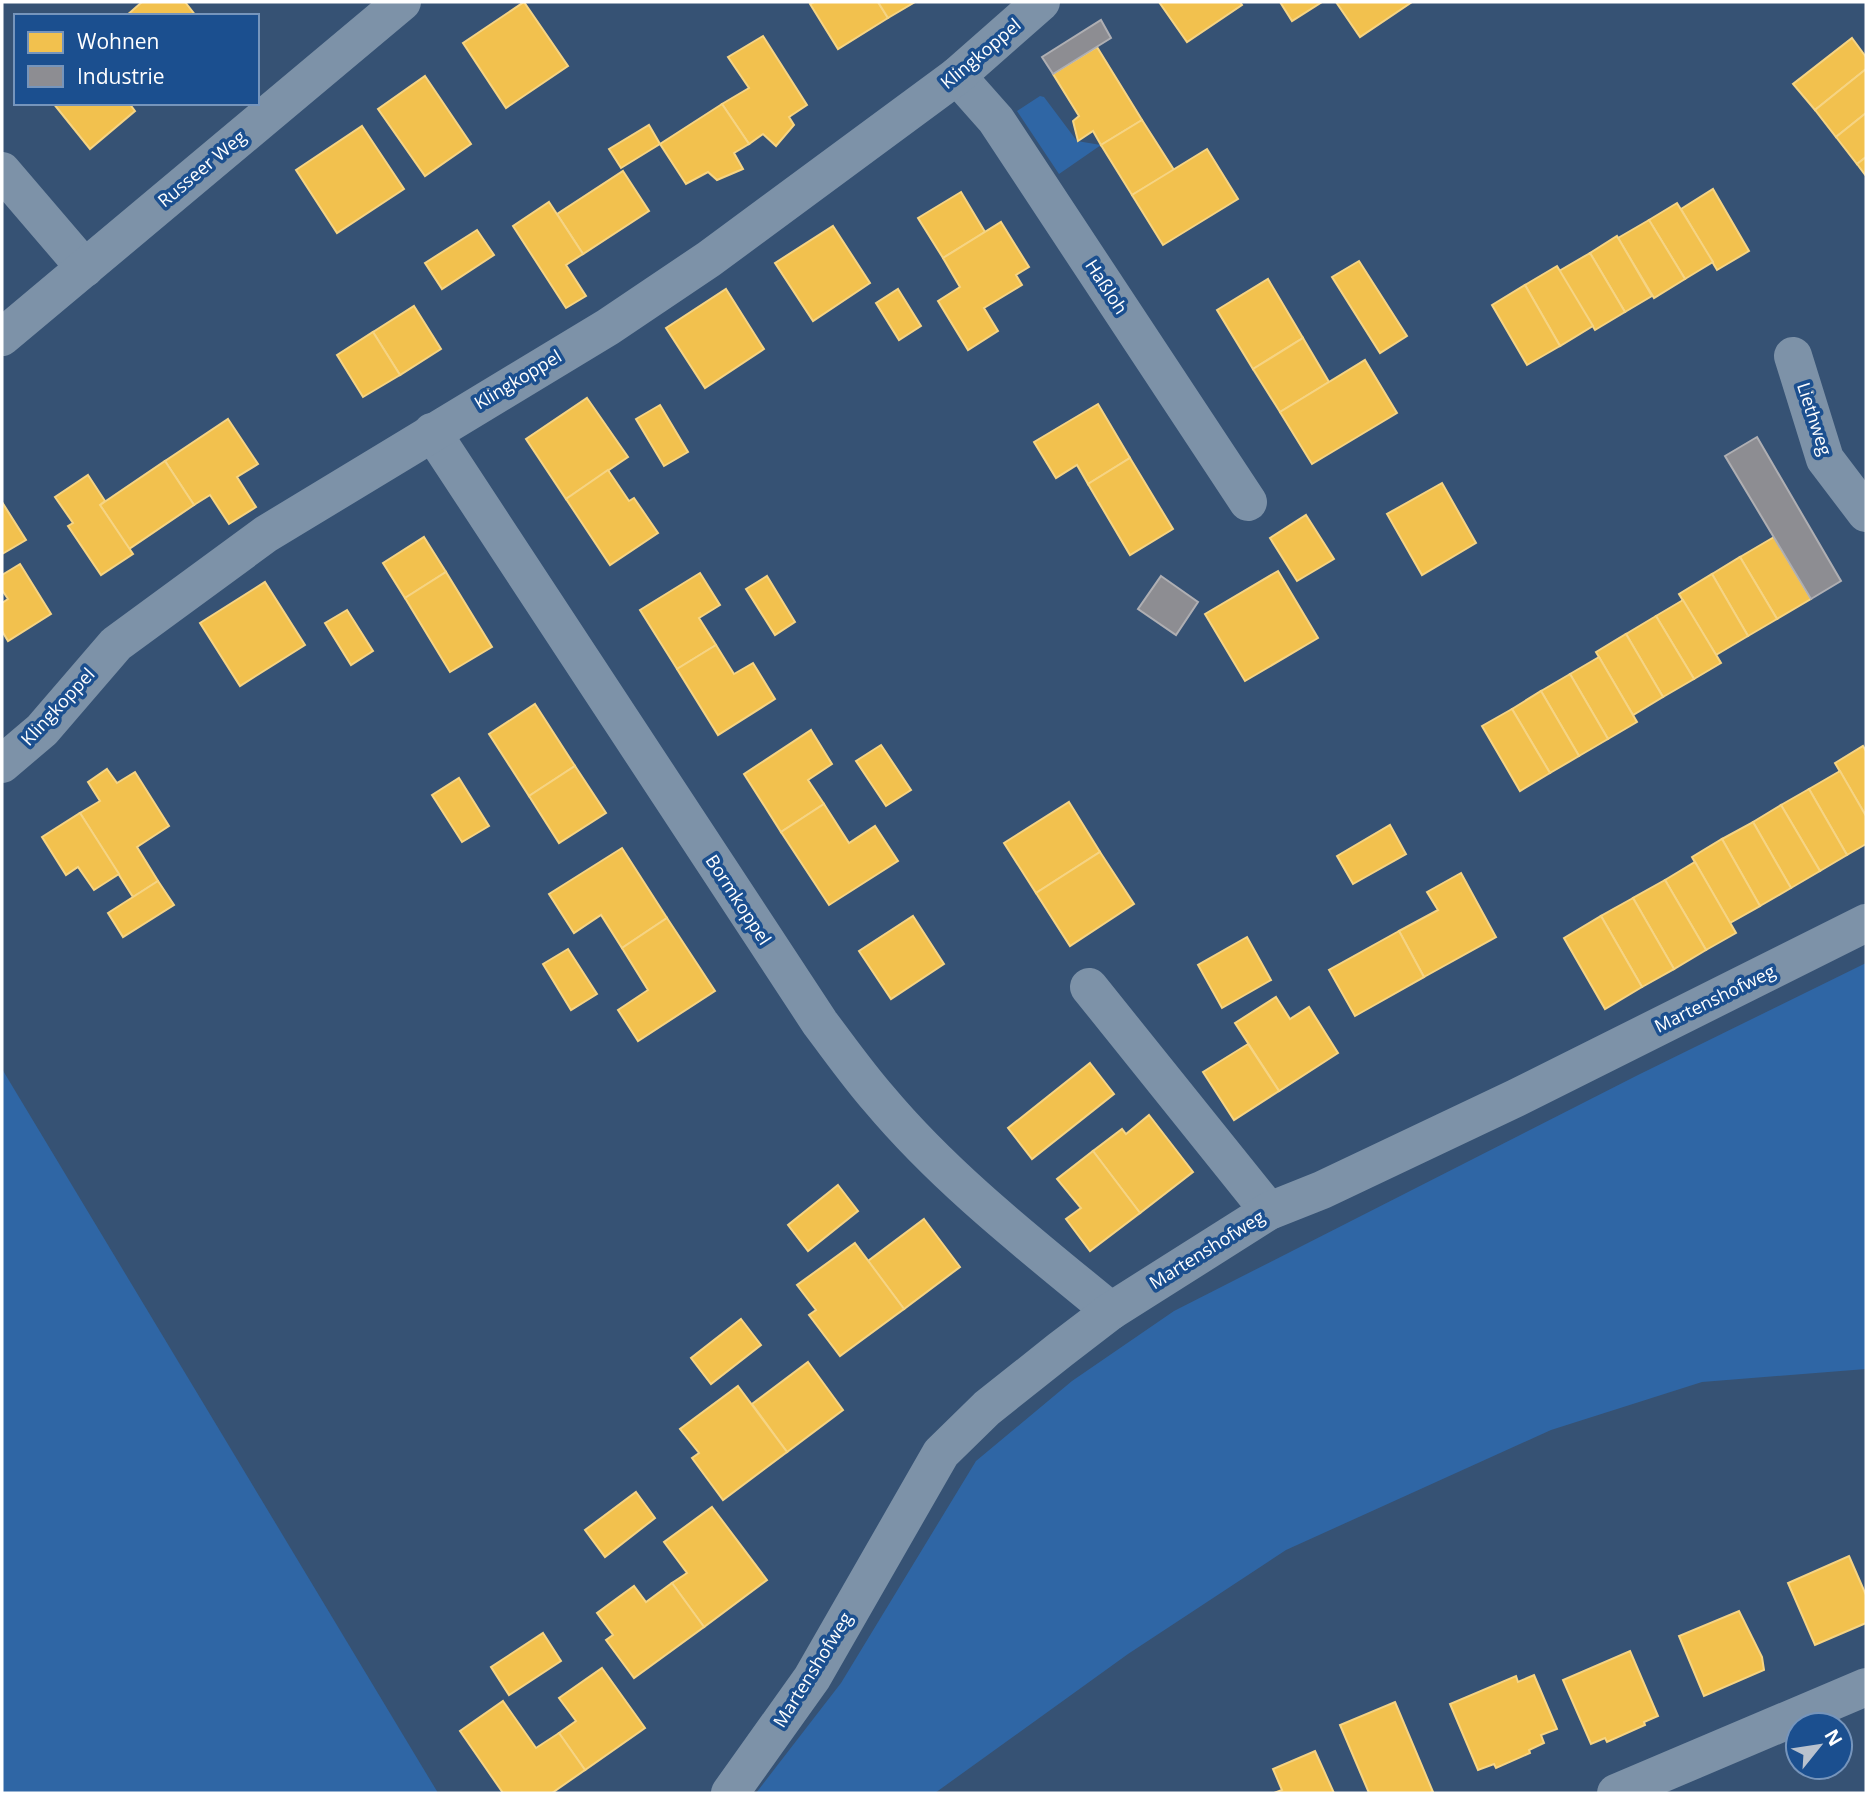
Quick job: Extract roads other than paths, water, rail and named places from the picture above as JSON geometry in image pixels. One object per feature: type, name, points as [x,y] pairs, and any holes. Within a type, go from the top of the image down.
[{"type":"street","name":"Russeer Weg","points":[[2,337],[402,2]]},
{"type":"street","name":"Klingkoppel","points":[[2,764],[42,730],[116,644],[266,534],[608,327],[687,274],[957,76],[1041,2]]},
{"type":"street","name":"Haßloh","points":[[957,76],[996,120],[1248,502]]},
{"type":"street","points":[[2,171],[85,268]]},
{"type":"street","name":"Liethweg","points":[[1793,356],[1825,459],[1866,513]]},
{"type":"street","name":"Bormkoppel","points":[[432,432],[820,1023],[880,1100],[940,1163],[1016,1233],[1111,1311]]},
{"type":"street","name":"Martenshofweg","points":[[730,1793],[812,1678],[941,1453],[986,1408],[1111,1311],[1269,1211],[1322,1190],[1516,1098],[1866,923]]},
{"type":"street","points":[[1089,987],[1269,1211]]},
{"type":"street","points":[[1616,1793],[1866,1687]]}]
